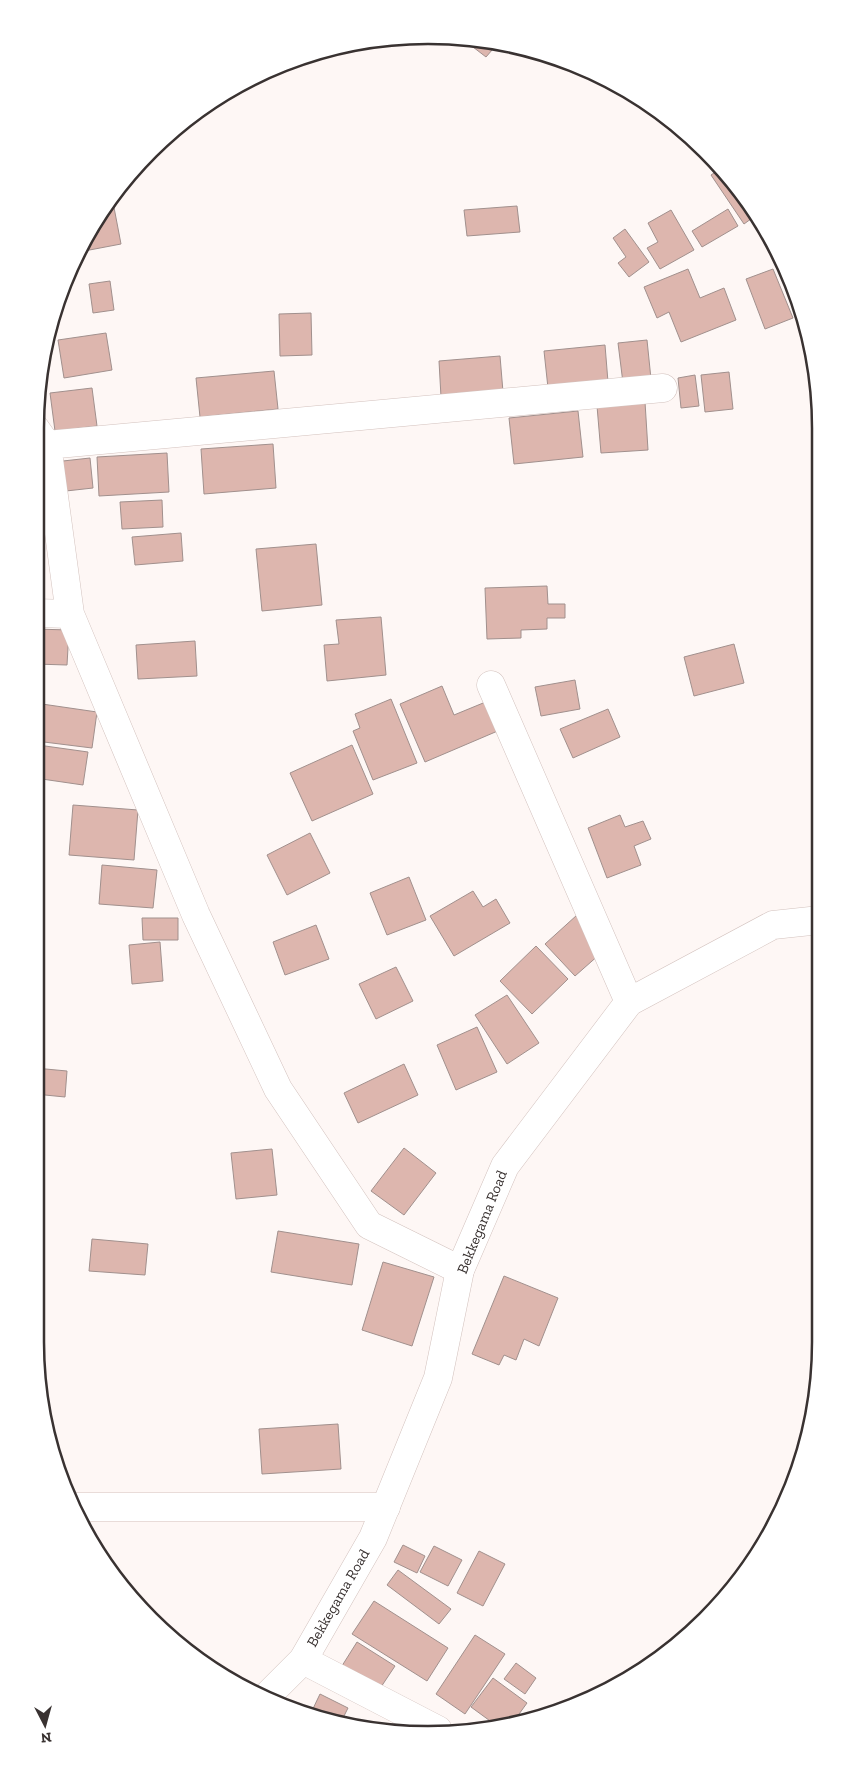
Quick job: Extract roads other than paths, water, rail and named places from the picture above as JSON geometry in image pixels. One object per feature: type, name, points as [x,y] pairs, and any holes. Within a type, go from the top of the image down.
[{"type":"street","points":[[44,436],[663,388]]},
{"type":"street","points":[[44,454],[70,614],[196,915],[278,1089],[369,1225],[460,1270]]},
{"type":"street","points":[[44,613],[70,614]]},
{"type":"street","points":[[491,685],[629,1002]]},
{"type":"street","name":"Bekkegama Road","points":[[270,1692],[303,1660],[373,1538],[438,1378],[460,1270],[505,1166],[629,1002],[773,925],[812,921]]},
{"type":"street","points":[[81,1507],[386,1507]]},
{"type":"street","points":[[303,1660],[430,1726]]}]
